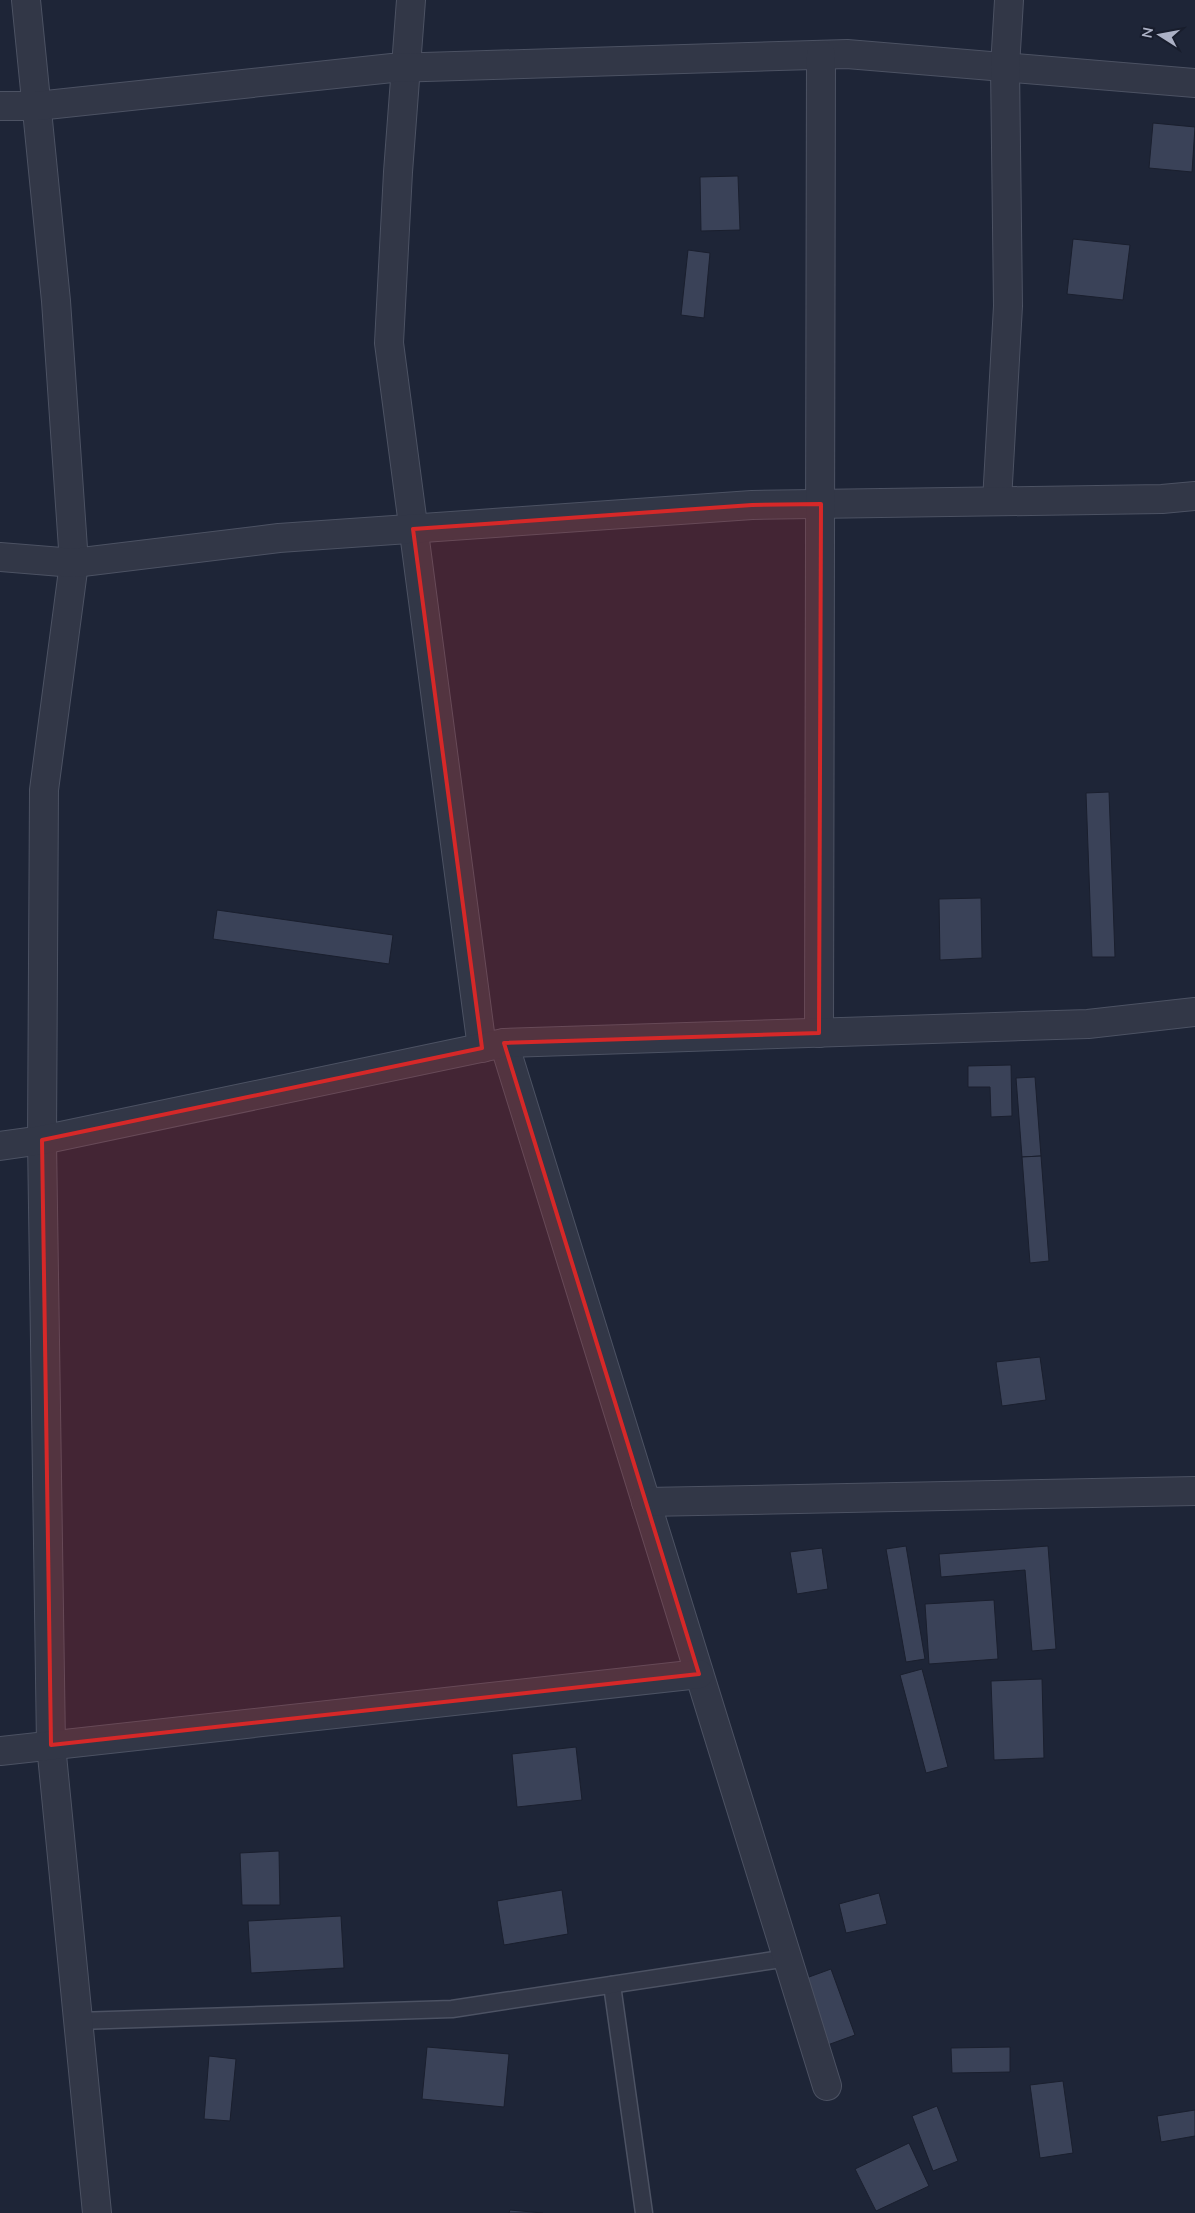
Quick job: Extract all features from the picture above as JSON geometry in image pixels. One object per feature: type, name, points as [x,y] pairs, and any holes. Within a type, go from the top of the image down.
[{"type":"street","points":[[26,0],[56,301],[74,563],[44,790],[42,1140],[51,1745],[97,2213]]},
{"type":"street","points":[[411,0],[389,343],[413,529],[493,1045],[646,1502],[827,2086]]},
{"type":"street","points":[[997,501],[1008,306],[1005,67],[1009,0]]},
{"type":"street","points":[[0,106],[37,106],[406,68],[822,54],[847,54],[1195,83]]},
{"type":"street","points":[[820,1033],[822,54]]},
{"type":"street","points":[[0,557],[74,563],[279,538],[752,505],[1195,496]]},
{"type":"street","points":[[0,1146],[42,1140],[493,1045],[1088,1024],[1195,1012]]},
{"type":"street","points":[[646,1502],[1195,1491]]},
{"type":"street","points":[[0,1751],[699,1674]]},
{"type":"lane","points":[[78,2021],[452,2010],[788,1958]]},
{"type":"lane","points":[[612,1985],[644,2213]]},
{"type":"highlighted area","points":[[821,504],[819,1033],[504,1043],[699,1674],[51,1745],[42,1140],[482,1048],[413,529],[752,505]]},
{"type":"building","points":[[1153,123],[1195,127],[1192,172],[1149,168]]},
{"type":"building","points":[[738,176],[740,230],[701,231],[700,177]]},
{"type":"building","points":[[1073,239],[1130,245],[1123,300],[1067,294]]},
{"type":"building","points":[[688,250],[710,253],[704,318],[681,315]]},
{"type":"building","points":[[1109,792],[1115,957],[1092,957],[1086,793]]},
{"type":"building","points":[[981,898],[982,958],[940,960],[939,899]]},
{"type":"building","points":[[217,910],[393,935],[389,964],[213,939]]},
{"type":"building","points":[[1011,1065],[1012,1116],[991,1117],[990,1087],[968,1087],[968,1066]]},
{"type":"building","points":[[1035,1077],[1041,1156],[1022,1157],[1016,1078]]},
{"type":"building","points":[[1041,1156],[1049,1261],[1030,1263],[1022,1157]]},
{"type":"building","points":[[1040,1357],[1046,1400],[1002,1406],[996,1362]]},
{"type":"building","points":[[906,1546],[925,1659],[906,1662],[886,1549]]},
{"type":"building","points":[[1048,1546],[1056,1649],[1032,1651],[1025,1570],[941,1577],[939,1554]]},
{"type":"building","points":[[822,1548],[828,1589],[797,1594],[790,1552]]},
{"type":"building","points":[[994,1600],[998,1659],[929,1664],[925,1604]]},
{"type":"building","points":[[922,1669],[948,1767],[926,1773],[900,1675]]},
{"type":"building","points":[[1042,1679],[1044,1758],[994,1760],[991,1681]]},
{"type":"building","points":[[576,1747],[582,1800],[517,1807],[512,1754]]},
{"type":"building","points":[[279,1851],[280,1905],[242,1905],[240,1853]]},
{"type":"building","points":[[562,1890],[568,1934],[504,1945],[497,1901]]},
{"type":"building","points":[[879,1893],[887,1924],[846,1933],[839,1904]]},
{"type":"building","points":[[341,1916],[344,1968],[251,1973],[248,1921]]},
{"type":"building","points":[[831,1969],[855,2035],[822,2047],[798,1981]]},
{"type":"building","points":[[427,2047],[509,2054],[504,2107],[422,2099]]},
{"type":"building","points":[[1010,2047],[1010,2072],[952,2073],[951,2048]]},
{"type":"building","points":[[209,2056],[236,2059],[230,2121],[204,2119]]},
{"type":"building","points":[[1063,2081],[1073,2153],[1040,2158],[1030,2085]]},
{"type":"building","points":[[937,2106],[958,2161],[933,2171],[912,2116]]},
{"type":"building","points":[[1195,2110],[1195,2136],[1161,2142],[1157,2116]]},
{"type":"building","points":[[909,2143],[929,2186],[876,2211],[855,2169]]},
{"type":"building","points":[[510,2210],[543,2213],[509,2213]]}]
